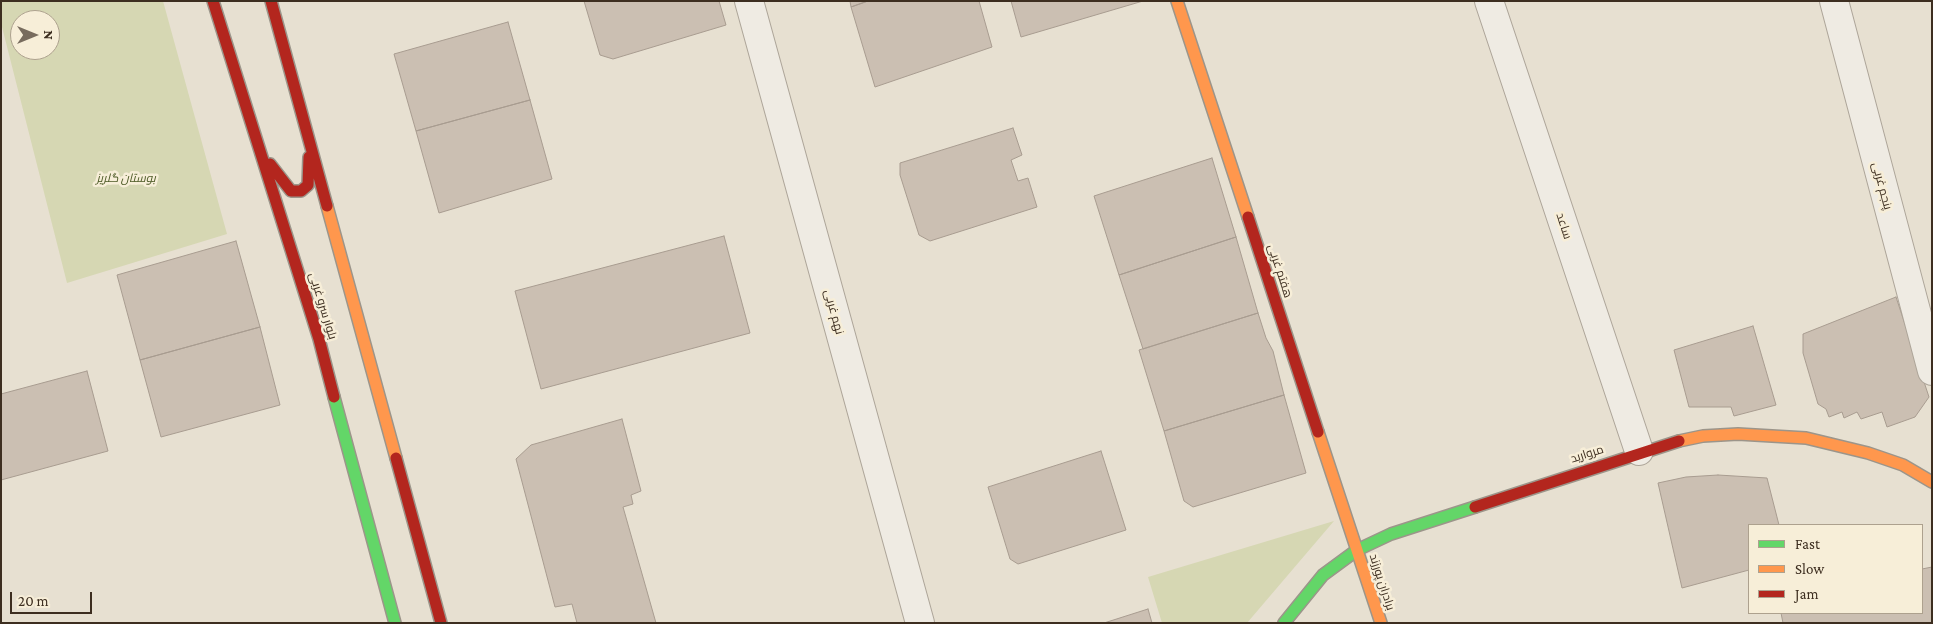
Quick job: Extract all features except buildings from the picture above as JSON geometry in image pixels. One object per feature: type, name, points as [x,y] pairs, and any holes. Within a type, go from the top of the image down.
[{"type":"main road","points":[[209,1],[217,16]]},
{"type":"main road","name":"بلوار سرو غربی","points":[[213,1],[263,155],[319,339],[394,623]]},
{"type":"main road","points":[[271,1],[441,623]]},
{"type":"main road","name":"هفتم غربی","points":[[1177,1],[1357,550]]},
{"type":"main road","points":[[263,155],[291,191],[300,191],[308,185],[310,143]]},
{"type":"main road","name":"مروارید","points":[[1284,623],[1324,575],[1357,550],[1423,522],[1640,451],[1703,436],[1738,434],[1806,438],[1868,453],[1902,465],[1932,482]]},
{"type":"main road","name":"برادران پورزند","points":[[1357,550],[1381,623]]},
{"type":"street","name":"نهم غربی","points":[[749,1],[920,623]]},
{"type":"street","name":"ساعد","points":[[1489,1],[1640,451]]},
{"type":"street","name":"پنجم غربی","points":[[1834,1],[1932,371]]},
{"type":"green space","name":"بوستان گلریز","points":[[1,1],[163,1],[227,234],[67,283],[10,60],[60,60],[60,10],[10,10],[10,58],[1,23]]},
{"type":"green space","points":[[1334,521],[1247,623],[1162,623],[1148,577]]},
{"type":"traffic: fast","points":[[334,397],[395,623]]},
{"type":"traffic: fast","points":[[1284,623],[1323,575],[1357,550],[1391,534],[1475,507]]},
{"type":"traffic: slow","points":[[1177,1],[1248,217]]},
{"type":"traffic: slow","points":[[327,206],[396,458]]},
{"type":"traffic: slow","points":[[1318,432],[1381,623]]},
{"type":"traffic: slow","points":[[1679,441],[1703,436],[1738,434],[1806,438],[1868,453],[1903,465],[1932,482]]},
{"type":"traffic: jam","points":[[213,1],[319,339],[334,397]]},
{"type":"traffic: jam","points":[[271,1],[327,206]]},
{"type":"traffic: jam","points":[[270,164],[291,191],[301,191],[308,185],[309,157]]},
{"type":"traffic: jam","points":[[1248,217],[1318,432]]},
{"type":"traffic: jam","points":[[1475,507],[1679,441]]},
{"type":"traffic: jam","points":[[396,458],[441,623]]}]
